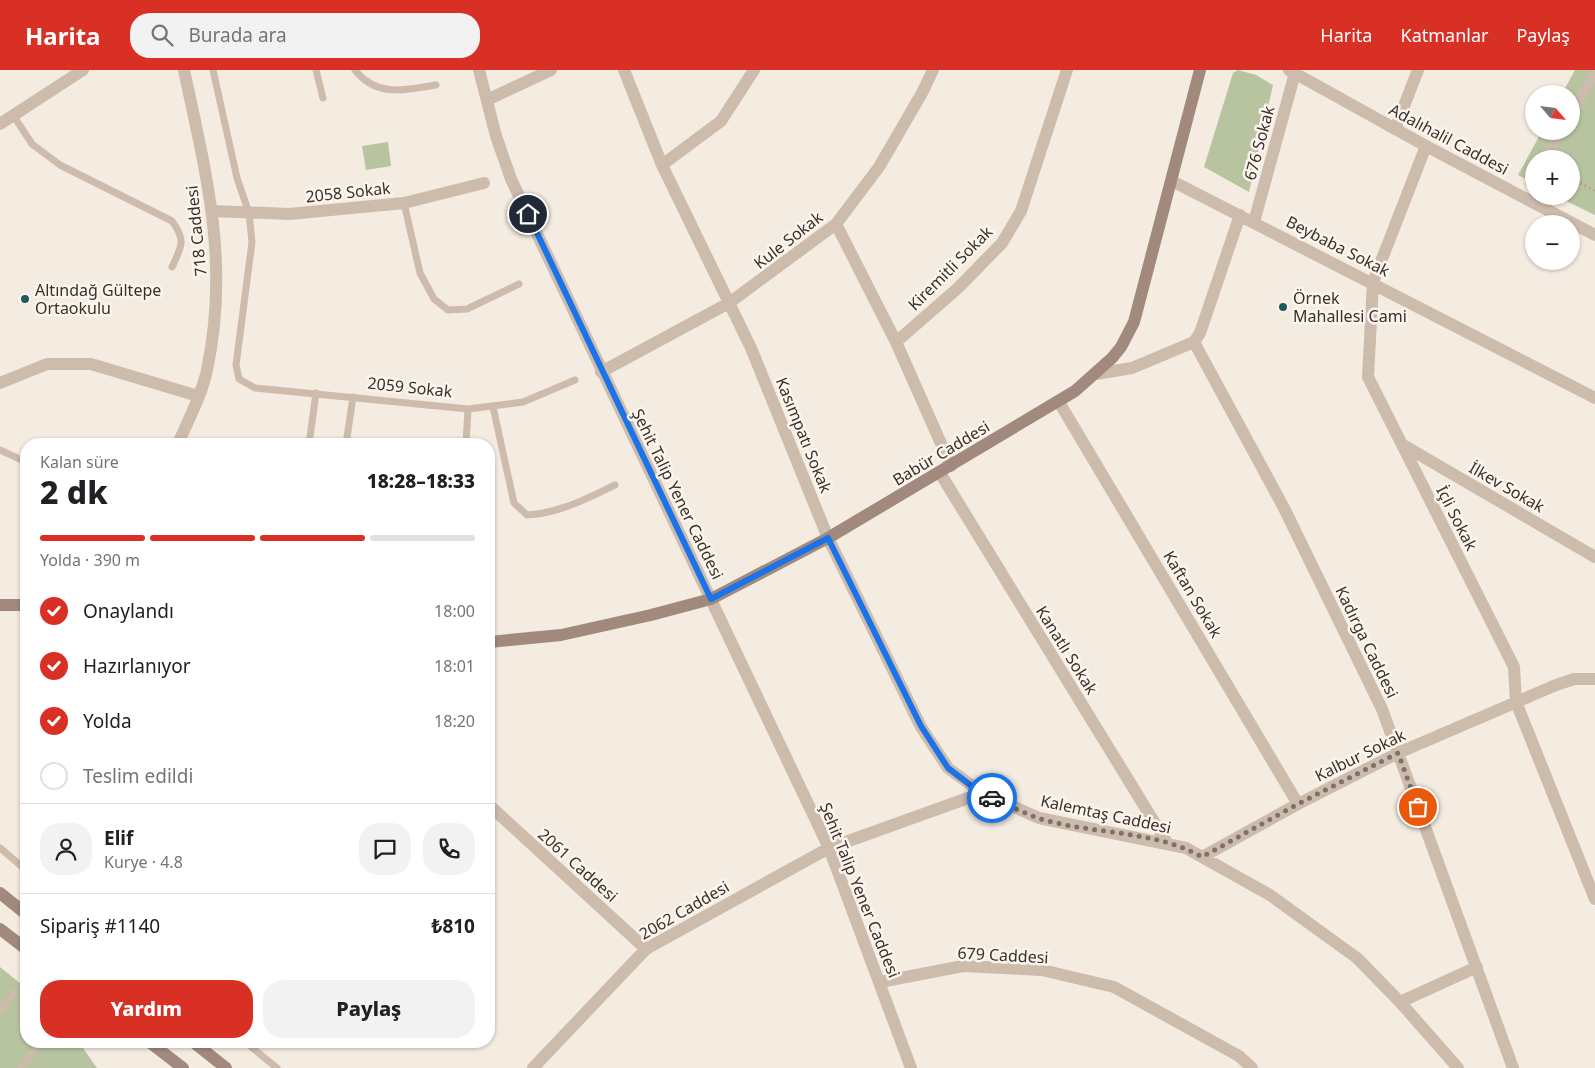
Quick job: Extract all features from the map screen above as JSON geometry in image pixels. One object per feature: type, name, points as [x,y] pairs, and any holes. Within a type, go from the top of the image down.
[{"type":"main road","name":"Babür Caddesi","points":[[495,642],[561,636],[651,616],[711,599],[828,538],[1059,402],[1096,374],[1122,347],[1134,322],[1200,70]]},
{"type":"main road","points":[[0,605],[20,605]]},
{"type":"main road","points":[[0,893],[20,909]]},
{"type":"main road","points":[[0,929],[20,944]]},
{"type":"main road","points":[[157,1048],[183,1068]]},
{"type":"main road","points":[[201,1048],[226,1068]]},
{"type":"street","points":[[0,124],[83,70]]},
{"type":"street","name":"718 Caddesi","points":[[180,438],[207,371],[215,316],[218,270],[213,211],[184,70]]},
{"type":"street","name":"Şehit Talip Yener Caddesi","points":[[479,70],[496,136],[511,179],[601,372],[829,848],[911,1068]]},
{"type":"street","points":[[487,100],[551,70]]},
{"type":"street","name":"Kasımpatı Sokak","points":[[624,70],[662,165],[751,348],[828,538],[921,726],[948,768],[982,794]]},
{"type":"street","points":[[662,165],[720,121],[754,70]]},
{"type":"street","name":"Kule Sokak","points":[[601,372],[729,303],[836,224],[879,167],[922,93],[933,70]]},
{"type":"street","name":"Kiremitli Sokak","points":[[896,342],[958,288],[1002,243],[1021,212],[1067,70]]},
{"type":"street","points":[[1395,129],[1418,70]]},
{"type":"street","name":"Adalıhalil Caddesi","points":[[1292,72],[1426,146],[1595,235]]},
{"type":"street","name":"676 Sokak","points":[[1254,222],[1292,72]]},
{"type":"street","points":[[1580,100],[1595,74]]},
{"type":"street","name":"İçli Sokak","points":[[1426,146],[1373,282],[1368,377],[1514,667],[1516,702],[1595,899]]},
{"type":"street","name":"Beybaba Sokak","points":[[1172,181],[1373,282],[1595,398]]},
{"type":"street","name":"2058 Sokak","points":[[213,211],[289,214],[404,203],[484,183]]},
{"type":"street","points":[[1096,374],[1132,368],[1194,342],[1200,333],[1240,215]]},
{"type":"street","name":"Kanatlı Sokak","points":[[836,224],[896,342],[945,469],[1167,844]]},
{"type":"street","name":"Kadırga Caddesi","points":[[1194,342],[1284,508],[1382,709],[1513,1068]]},
{"type":"street","points":[[0,382],[47,364],[90,364],[198,396]]},
{"type":"street","name":"Kaftan Sokak","points":[[1059,402],[1298,804]]},
{"type":"street","name":"İlkev Sokak","points":[[1402,444],[1595,557]]},
{"type":"street","name":"Kalbur Sokak","points":[[1202,857],[1298,804],[1398,753],[1574,679],[1595,679]]},
{"type":"street","points":[[829,848],[982,794]]},
{"type":"street","name":"Kalemtaş Caddesi","points":[[982,794],[1039,818],[1186,848],[1270,895],[1357,958],[1400,1002],[1458,1068]]},
{"type":"street","name":"2061 Caddesi","points":[[495,811],[646,949]]},
{"type":"street","name":"2062 Caddesi","points":[[532,1068],[646,949],[829,848]]},
{"type":"street","name":"679 Caddesi","points":[[880,982],[963,966],[1042,970],[1114,987],[1239,1056],[1252,1068]]},
{"type":"street","points":[[1400,1002],[1477,968]]},
{"type":"lane","points":[[213,70],[237,178],[249,213]]},
{"type":"lane","points":[[316,70],[323,98]]},
{"type":"lane","points":[[355,70],[368,82],[392,92],[436,85]]},
{"type":"lane","points":[[13,115],[32,144],[60,166],[172,221],[180,233],[182,248],[172,267]]},
{"type":"lane","points":[[404,203],[420,273],[434,299],[448,310],[467,310],[519,284]]},
{"type":"lane","name":"2059 Sokak","points":[[249,213],[252,242],[236,365],[239,379],[255,388],[468,409],[523,402],[575,380]]},
{"type":"lane","points":[[310,438],[316,393]]},
{"type":"lane","points":[[347,438],[353,397]]},
{"type":"lane","points":[[493,407],[514,502],[527,515],[548,514],[568,508],[615,485]]},
{"type":"lane","points":[[466,438],[468,409]]},
{"type":"lane","points":[[0,450],[20,459]]},
{"type":"lane","points":[[0,848],[20,865]]},
{"type":"lane","points":[[0,1011],[14,992]]},
{"type":"lane","points":[[21,1068],[37,1048]]},
{"type":"lane","points":[[253,1048],[277,1068]]},
{"type":"path","points":[[1580,183],[1595,191]]},
{"type":"green space","points":[[1238,70],[1256,75],[1273,85],[1249,192],[1204,167],[1233,73]]},
{"type":"green space","points":[[1575,70],[1595,70],[1595,215],[1574,205],[1580,205],[1580,150],[1532,150],[1537,140],[1580,140],[1580,85],[1567,85]]},
{"type":"green space","points":[[388,142],[391,166],[366,170],[362,146]]},
{"type":"green space","points":[[1525,162],[1525,179],[1518,175]]},
{"type":"green space","points":[[0,967],[20,983],[20,1048],[83,1048],[97,1068],[0,1068]]},
{"type":"way so far","points":[[992,798],[1039,818],[1142,837],[1186,848],[1202,857],[1298,804],[1398,753],[1418,807]]},
{"type":"place","name":"Altındağ Gültepe Ortaokulu","points":[[25,299]]},
{"type":"place","name":"Örnek Mahallesi Cami","points":[[1283,307]]},
{"type":"route","points":[[528,214],[601,372],[711,599],[828,538],[921,726],[948,768],[982,794],[992,798]]}]
